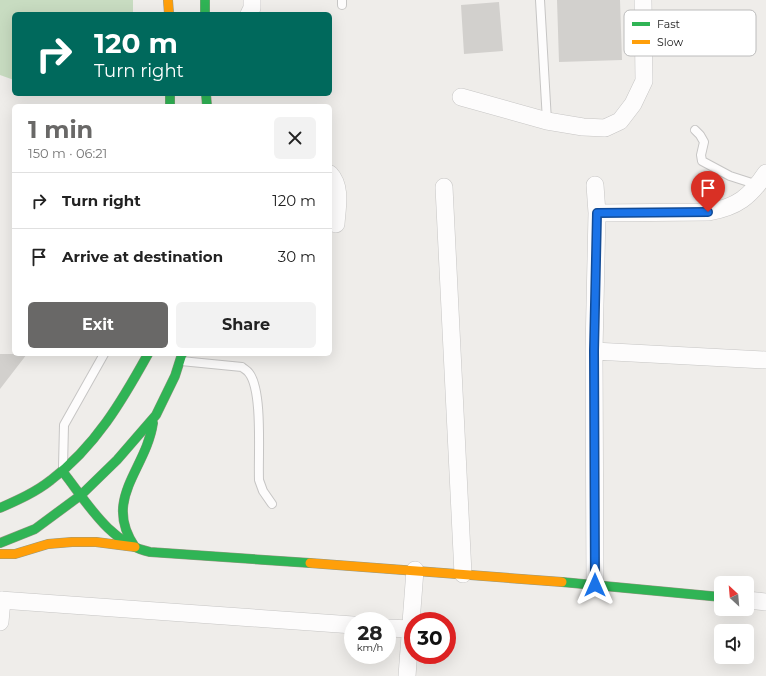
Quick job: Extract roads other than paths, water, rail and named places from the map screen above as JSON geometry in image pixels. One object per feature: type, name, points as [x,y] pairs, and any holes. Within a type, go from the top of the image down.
[{"type":"main road","points":[[168,0],[169,12]]},
{"type":"main road","points":[[204,0],[205,12]]},
{"type":"main road","points":[[0,508],[21,499],[63,472],[94,441],[125,396],[147,356]]},
{"type":"main road","points":[[135,547],[124,527],[122,510],[125,496],[132,475],[148,444],[156,415],[175,376],[181,357]]},
{"type":"main road","points":[[0,543],[35,530],[81,495],[117,460],[156,415]]},
{"type":"main road","points":[[63,472],[98,517],[115,533],[135,547]]},
{"type":"main road","points":[[0,554],[15,554],[48,544],[96,542],[135,547],[150,552],[415,570],[714,596]]},
{"type":"street","points":[[250,12],[252,8],[252,0]]},
{"type":"street","points":[[643,0],[643,10]]},
{"type":"street","points":[[461,97],[547,121],[583,127],[605,128],[620,122],[633,104],[644,81],[644,56]]},
{"type":"street","points":[[332,176],[335,179],[337,189],[336,224]]},
{"type":"street","points":[[597,213],[708,212],[724,209],[737,204],[748,196],[762,179]]},
{"type":"street","points":[[595,184],[597,213],[594,351],[595,585]]},
{"type":"street","points":[[444,187],[463,574]]},
{"type":"street","points":[[594,351],[766,360]]},
{"type":"street","points":[[412,612],[415,570]]},
{"type":"street","points":[[0,622],[1,600],[344,624]]},
{"type":"street","points":[[754,601],[766,602]]},
{"type":"street","points":[[407,676],[408,664]]},
{"type":"lane","points":[[540,0],[547,121]]},
{"type":"lane","points":[[695,130],[700,134],[704,142],[701,155],[702,161],[730,176],[762,179]]},
{"type":"lane","points":[[63,472],[64,424],[103,356]]},
{"type":"lane","points":[[181,357],[242,367],[249,372],[254,383],[258,404],[259,480],[263,491],[272,504]]}]
